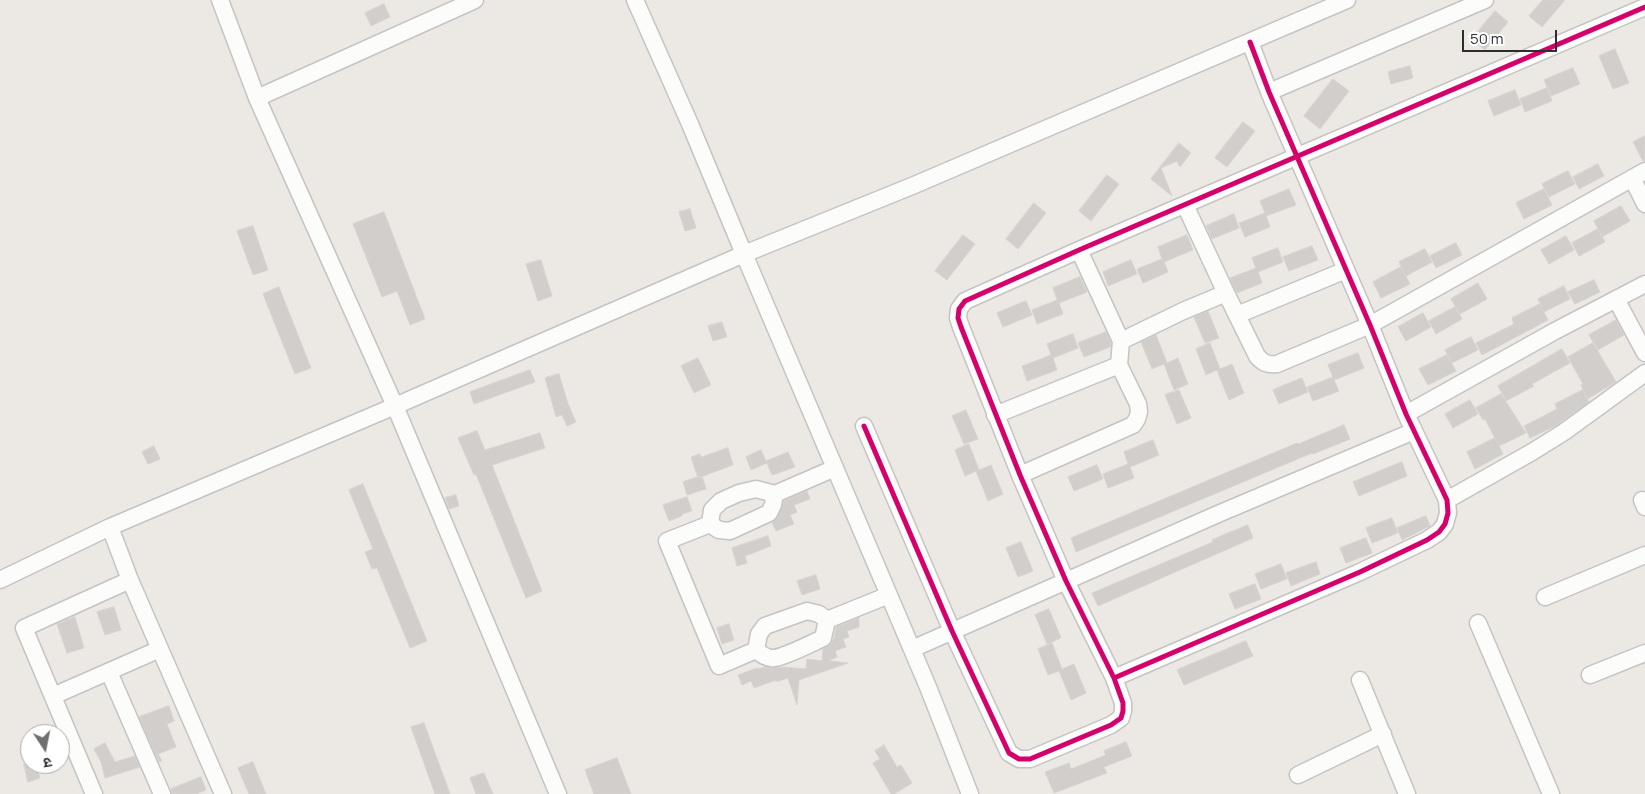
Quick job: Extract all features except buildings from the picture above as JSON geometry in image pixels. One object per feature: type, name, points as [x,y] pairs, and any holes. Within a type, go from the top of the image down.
[{"type":"street","points":[[220,0],[257,98],[395,406],[558,794]]},
{"type":"street","points":[[257,98],[476,0]]},
{"type":"street","points":[[635,0],[690,124],[912,649],[970,794]]},
{"type":"street","points":[[0,580],[110,527],[395,406],[744,254],[912,186],[1347,0]]},
{"type":"street","points":[[1269,92],[1485,0]]},
{"type":"street","points":[[864,426],[952,631],[1009,753],[1018,759],[1030,759],[1111,725],[1121,718],[1123,711],[1123,703],[1114,678],[1066,581],[1020,475],[961,327],[958,318],[958,308],[966,301],[1079,250],[1645,7]]},
{"type":"street","points":[[1114,678],[1360,572],[1427,540],[1439,532],[1445,524],[1448,512],[1447,500],[1406,414],[1370,325],[1269,92],[1250,42]]},
{"type":"street","points":[[1185,205],[1257,356],[1262,362],[1277,364],[1370,325],[1639,175],[1645,204]]},
{"type":"street","points":[[1020,475],[1133,425],[1139,412],[1138,404],[1119,365],[1121,341],[1079,250]]},
{"type":"street","points":[[1237,315],[1346,270]]},
{"type":"street","points":[[1406,414],[1645,284]]},
{"type":"street","points":[[1121,341],[1183,311],[1226,294]]},
{"type":"street","points":[[1616,299],[1645,353]]},
{"type":"street","points":[[995,415],[1119,365]]},
{"type":"street","points":[[1447,500],[1556,437],[1645,373]]},
{"type":"street","points":[[912,649],[1218,514],[1414,431]]},
{"type":"street","points":[[710,524],[712,510],[721,501],[739,493],[756,489],[775,494],[835,468]]},
{"type":"street","points":[[710,524],[719,530],[730,531],[769,514],[773,506],[775,494]]},
{"type":"street","points":[[710,524],[666,541],[719,666],[756,650]]},
{"type":"street","points":[[110,527],[130,580],[222,794]]},
{"type":"street","points":[[1545,597],[1645,555]]},
{"type":"street","points":[[94,794],[24,628],[130,580]]},
{"type":"street","points":[[827,620],[889,595]]},
{"type":"street","points":[[756,650],[758,634],[765,626],[807,611],[819,614],[827,620]]},
{"type":"street","points":[[756,650],[766,657],[774,658],[806,647],[823,638],[827,620]]},
{"type":"street","points":[[1478,623],[1551,794]]},
{"type":"street","points":[[53,696],[160,650]]},
{"type":"street","points":[[1590,675],[1645,653]]},
{"type":"street","points":[[109,672],[162,794]]},
{"type":"street","points":[[1360,680],[1407,794]]},
{"type":"street","points":[[1298,776],[1383,734]]},
{"type":"cycle path","points":[[864,426],[952,631],[1009,753],[1019,759],[1030,759],[1111,725],[1121,718],[1123,711],[1123,703],[1114,678],[1066,581],[1020,475],[961,327],[958,318],[959,309],[965,301],[1079,250],[1645,7]]},
{"type":"cycle path","points":[[1114,678],[1360,572],[1427,540],[1439,532],[1445,524],[1448,513],[1447,500],[1406,414],[1370,325],[1269,92],[1250,42]]}]
